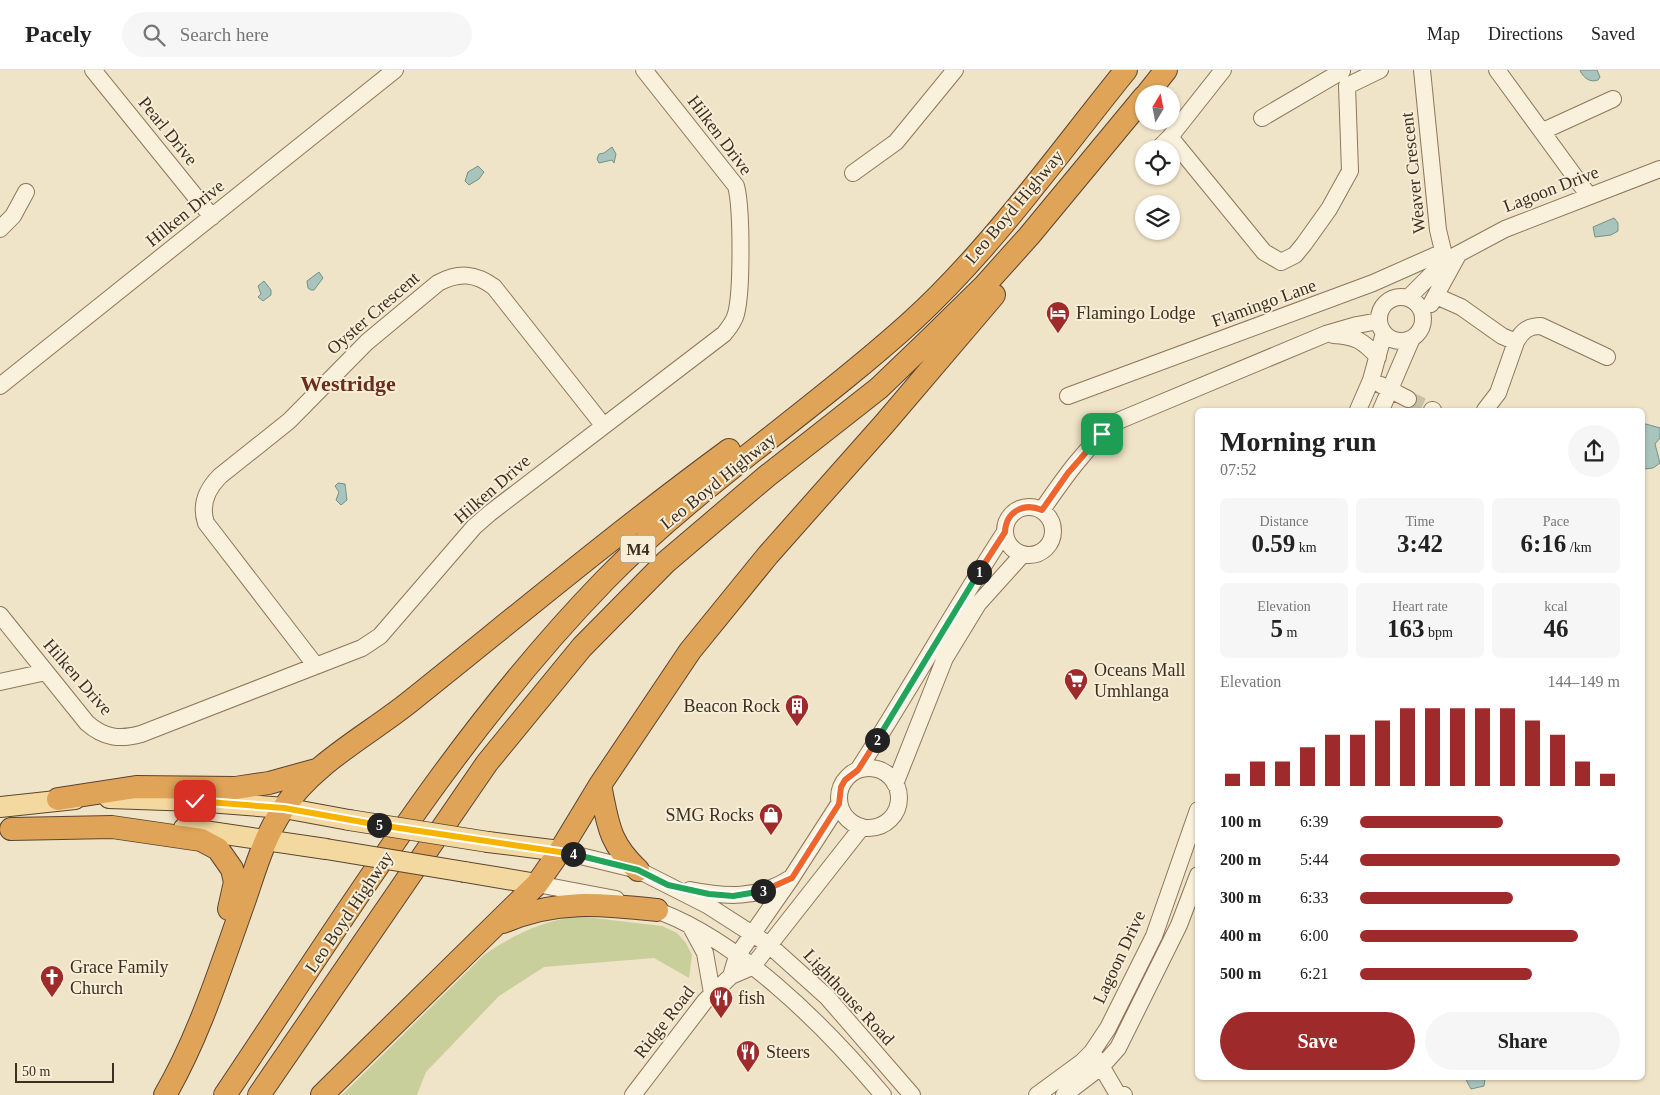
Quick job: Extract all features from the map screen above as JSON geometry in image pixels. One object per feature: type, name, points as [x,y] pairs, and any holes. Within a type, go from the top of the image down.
[{"type":"highway","name":"Leo Boyd Highway","points":[[225,1095],[447,768],[494,704],[545,643],[608,577],[662,525],[740,460],[853,373],[914,319],[970,262],[1126,70]]},
{"type":"highway","points":[[1154,85],[1167,70]]},
{"type":"highway","points":[[1158,85],[1167,70]]},
{"type":"highway","name":"Leo Boyd Highway","points":[[259,1095],[487,764],[582,647],[666,562],[767,476],[879,388],[971,300],[1030,236],[1135,108]]},
{"type":"highway","points":[[322,1095],[537,884],[560,851],[600,784],[690,651],[768,555],[885,423],[1041,240],[1107,158],[1135,118]]},
{"type":"highway","points":[[167,1091],[206,1005],[266,840],[284,808],[318,769],[389,718],[634,522],[857,355],[940,280],[1028,192]]},
{"type":"highway","points":[[58,799],[136,787],[220,789],[252,786],[318,769]]},
{"type":"highway","points":[[600,784],[614,841],[622,855],[638,870]]},
{"type":"highway","points":[[6,830],[98,827],[167,834],[210,844],[218,849],[229,862],[235,876],[234,896],[167,1091]]},
{"type":"highway","points":[[495,926],[521,914],[560,905],[603,905],[657,910]]},
{"type":"main road","points":[[0,807],[58,799],[162,799],[284,808],[488,842],[560,851]]},
{"type":"main road","points":[[6,830],[54,823],[123,821],[164,825],[326,849],[537,884]]},
{"type":"street","name":"Pearl Drive","points":[[94,70],[212,217]]},
{"type":"street","name":"Hilken Drive","points":[[0,386],[395,70]]},
{"type":"street","name":"Hilken Drive","points":[[0,615],[94,730],[104,735],[127,738],[362,648],[380,636],[484,518],[724,334],[732,324],[738,303],[740,208],[736,186],[644,70]]},
{"type":"street","points":[[853,173],[896,142],[955,70]]},
{"type":"street","points":[[1166,140],[1223,70]]},
{"type":"street","points":[[1262,118],[1344,75],[1380,70]]},
{"type":"street","name":"Weaver Crescent","points":[[1422,70],[1438,230],[1449,259]]},
{"type":"street","points":[[1497,70],[1589,196]]},
{"type":"street","points":[[1170,136],[1264,252],[1281,262],[1295,255],[1304,244],[1329,209],[1350,171],[1344,75]]},
{"type":"street","points":[[1543,131],[1613,99]]},
{"type":"street","name":"Lagoon Drive","points":[[1408,298],[1449,259],[1504,229],[1660,169]]},
{"type":"street","points":[[0,229],[13,216],[26,192]]},
{"type":"street","points":[[1382,408],[1412,338],[1421,329],[1423,317],[1436,296],[1449,259]]},
{"type":"street","name":"Flamingo Lane","points":[[1068,396],[1373,283],[1449,259]]},
{"type":"street","name":"Oyster Crescent","points":[[316,666],[206,523],[203,506],[212,484],[220,476],[289,421],[367,342],[438,283],[450,276],[463,274],[474,276],[494,288],[603,425]]},
{"type":"street","points":[[1436,296],[1461,307],[1502,336],[1516,342]]},
{"type":"street","points":[[1359,408],[1371,380],[1378,357],[1382,309],[1385,304],[1396,298],[1408,298],[1419,305],[1423,317]]},
{"type":"street","points":[[1042,510],[1068,473],[1102,434],[1118,421],[1326,334],[1357,325],[1382,327],[1394,340],[1412,338]]},
{"type":"street","points":[[1487,408],[1498,393],[1516,342],[1524,330],[1529,327],[1541,326],[1607,357]]},
{"type":"street","points":[[1326,334],[1346,335],[1363,341],[1378,357]]},
{"type":"street","points":[[1371,380],[1408,399]]},
{"type":"street","points":[[858,770],[901,704],[953,612],[1005,532],[1008,518],[1020,508],[1034,507],[1042,510],[1051,521],[1052,536],[1044,549],[1038,553],[1023,554],[1010,546],[1005,532]]},
{"type":"street","points":[[895,784],[945,658],[978,604],[1023,554]]},
{"type":"street","points":[[0,682],[46,672]]},
{"type":"street","points":[[731,976],[737,956],[792,878],[839,804],[841,787],[851,774],[858,770],[876,769],[884,772],[895,784],[899,800],[893,816],[879,826],[862,827],[848,819],[839,804]]},
{"type":"street","name":"Lagoon Drive","points":[[1065,1091],[1108,1028],[1154,936],[1195,819]]},
{"type":"street","points":[[731,976],[752,967],[768,944],[821,881],[862,827]]},
{"type":"street","name":"Lighthouse Road","points":[[560,851],[638,870],[707,905],[768,944],[826,997],[912,1095]]},
{"type":"street","points":[[1176,873],[1195,877]]},
{"type":"street","points":[[668,885],[733,896],[768,890],[792,878]]},
{"type":"street","name":"Lagoon Drive","points":[[1037,1095],[1065,1091],[1102,1066],[1118,1048],[1149,990],[1179,925],[1195,882]]},
{"type":"street","points":[[537,884],[595,894],[657,910],[687,922],[752,967],[808,1014],[849,1055],[883,1095]]},
{"type":"street","points":[[687,922],[702,943],[712,993]]},
{"type":"street","name":"Ridge Road","points":[[633,1095],[712,993],[731,976]]},
{"type":"street","points":[[1131,980],[1149,990]]},
{"type":"street","points":[[1092,1052],[1102,1066],[1117,1095]]},
{"type":"green space","points":[[577,916],[662,926],[677,933],[686,943],[692,955],[689,978],[654,958],[544,967],[499,996],[426,1072],[417,1095],[342,1095],[484,955],[528,930],[540,925]]},
{"type":"water","points":[[1581,70],[1597,70],[1600,77],[1595,81],[1590,80],[1583,76]]},
{"type":"water","points":[[612,147],[616,154],[614,163],[612,160],[599,163],[597,159],[599,154]]},
{"type":"water","points":[[478,166],[484,172],[479,179],[469,185],[465,181],[468,172]]},
{"type":"water","points":[[1614,218],[1618,223],[1618,231],[1611,235],[1595,237],[1593,227]]},
{"type":"water","points":[[319,272],[323,278],[314,290],[311,290],[308,288],[307,281]]},
{"type":"water","points":[[264,281],[271,290],[271,295],[263,301],[258,297],[261,294],[258,286]]},
{"type":"water","points":[[1645,424],[1660,428],[1660,438],[1655,444],[1660,463],[1653,468],[1645,469]]},
{"type":"water","points":[[338,483],[345,484],[347,500],[341,505],[336,500],[339,492],[335,486]]},
{"type":"water","points":[[1466,1080],[1485,1080],[1484,1086],[1471,1089]]},
{"type":"tunnel","points":[[1408,399],[1428,408]]},
{"type":"place","name":"Flamingo Lodge","points":[[1058,334]]},
{"type":"place","name":"Oceans Mall Umhlanga","points":[[1076,701]]},
{"type":"place","name":"Beacon Rock","points":[[797,727]]},
{"type":"place","name":"SMG Rocks","points":[[771,836]]},
{"type":"place","name":"Grace Family Church","points":[[52,998]]},
{"type":"place","name":"fish","points":[[721,1019]]},
{"type":"place","name":"Steers","points":[[748,1073]]},
{"type":"district","name":"Westridge","points":[[348,383]]},
{"type":"route","points":[[195,801],[284,808],[316,815],[488,842],[560,851],[638,870],[668,885],[709,894],[733,896],[768,890],[792,878],[839,804],[841,787],[845,780],[858,770],[901,704],[953,612],[1005,532],[1008,518],[1020,508],[1034,507],[1042,510],[1068,473],[1102,434]]}]
